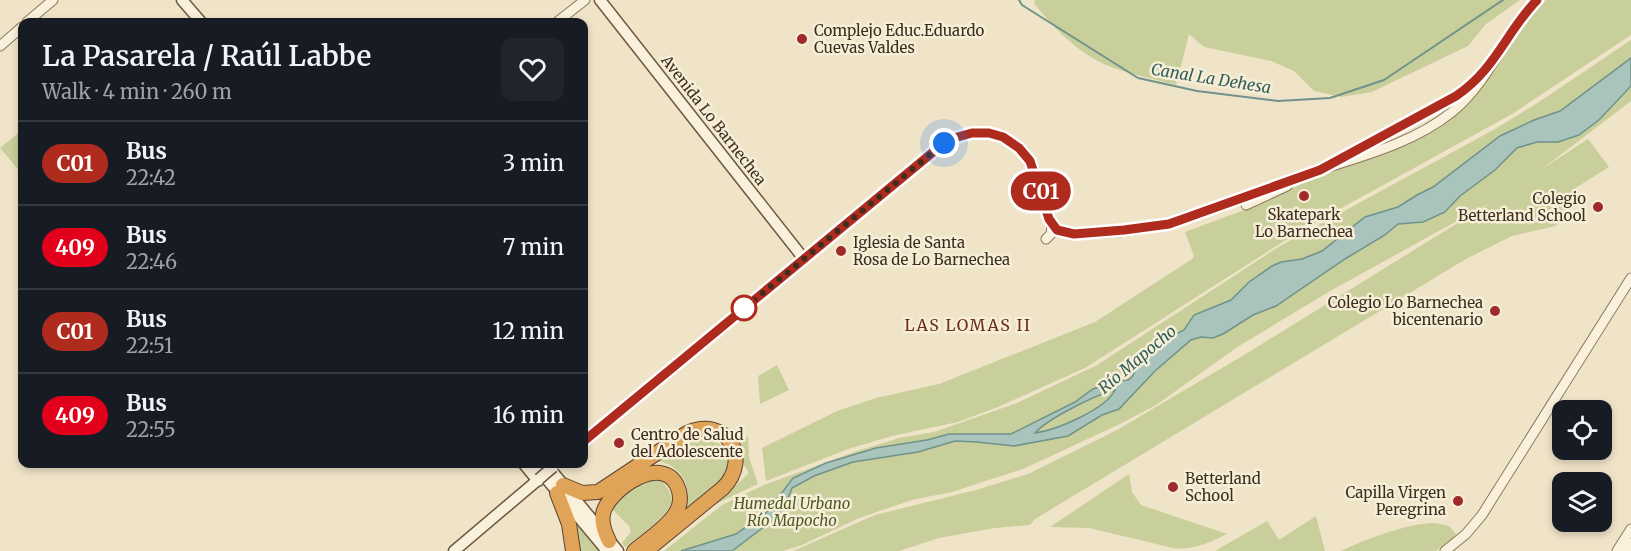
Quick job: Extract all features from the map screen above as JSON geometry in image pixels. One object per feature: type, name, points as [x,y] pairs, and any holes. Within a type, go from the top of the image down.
[{"type":"highway","points":[[573,551],[560,489],[582,493],[598,492],[692,430],[707,428],[723,434],[730,442],[736,456],[736,466],[730,480],[646,551]]},
{"type":"highway","points":[[611,548],[602,517],[609,500],[642,475],[652,472],[665,474],[677,487],[679,506],[671,519],[634,551]]},
{"type":"main road","points":[[182,0],[192,18]]},
{"type":"main road","points":[[182,0],[198,18]]},
{"type":"main road","name":"Avenida Lo Barnechea","points":[[600,0],[804,259]]},
{"type":"main road","points":[[588,438],[804,259]]},
{"type":"main road","points":[[528,468],[538,480]]},
{"type":"main road","points":[[538,468],[560,489],[611,548]]},
{"type":"main road","points":[[454,551],[550,468]]},
{"type":"main road","points":[[554,468],[560,489]]},
{"type":"street","points":[[32,18],[53,0]]},
{"type":"street","points":[[562,18],[585,0]]},
{"type":"street","points":[[1246,205],[1316,171],[1468,87],[1489,67],[1537,0]]},
{"type":"street","points":[[0,46],[18,30]]},
{"type":"street","points":[[1052,225],[1060,231],[1074,234],[1156,226],[1189,217],[1316,171],[1359,158],[1414,135],[1442,119],[1463,103],[1483,80],[1489,67]]},
{"type":"street","points":[[1414,135],[1423,126],[1422,121],[1417,117]]},
{"type":"street","points":[[804,259],[944,143],[960,135],[972,133],[989,133],[1003,137],[1026,154],[1033,165],[1052,225],[1052,231],[1046,239]]},
{"type":"street","points":[[1445,551],[1466,534],[1486,509],[1631,278]]},
{"type":"street","points":[[1617,551],[1631,529]]},
{"type":"street","points":[[1626,551],[1631,543]]},
{"type":"green space","points":[[1035,0],[1520,0],[1486,24],[1468,46],[1372,92],[1342,97],[1314,91],[1294,71],[1271,61],[1204,47],[1189,34],[1176,85],[1124,71],[1096,60],[1078,48],[1047,19],[1034,3]]},
{"type":"green space","points":[[1546,0],[1631,0],[1631,35],[1512,114],[1300,231],[1085,368],[998,407],[958,422],[892,436],[848,449],[766,481],[762,448],[837,411],[876,398],[939,384],[1095,322],[1192,259],[1194,256],[1185,232],[1244,210],[1457,112],[1530,16]]},
{"type":"green space","name":"Humedal Urbano Río Mapocho","points":[[1631,40],[1631,101],[1542,169],[1588,139],[1609,167],[1574,189],[1556,226],[1512,236],[1466,259],[1035,519],[1030,525],[995,528],[939,538],[899,551],[793,551],[875,515],[976,490],[1028,474],[1117,430],[1249,352],[1495,200],[1332,290],[1239,346],[1156,405],[1023,469],[952,492],[912,500],[859,518],[802,545],[783,551],[664,551],[722,505],[764,485],[857,451],[899,438],[934,432],[1017,403],[1097,365],[1280,246],[1495,129]]},
{"type":"green space","points":[[18,133],[18,169],[0,148]]},
{"type":"green space","points":[[777,365],[789,390],[760,404],[758,376]]},
{"type":"green space","points":[[748,436],[749,457],[758,484],[716,504],[749,473],[742,462],[737,444]]},
{"type":"green space","points":[[698,438],[712,440],[721,445],[729,458],[729,467],[725,476],[711,492],[686,510],[688,493],[683,478],[673,467],[657,461],[675,448]]},
{"type":"green space","points":[[1129,474],[1132,492],[1141,505],[1227,534],[1201,545],[1180,549],[1089,528],[1050,527]]},
{"type":"green space","points":[[648,480],[662,481],[668,488],[671,503],[658,521],[625,547],[622,543],[631,532],[629,526],[609,506],[635,486]]},
{"type":"green space","points":[[1316,516],[1325,551],[1215,551],[1267,521],[1279,540]]},
{"type":"green space","points":[[1435,523],[1449,526],[1456,534],[1453,539],[1436,551],[1341,551],[1400,529]]},
{"type":"green space","points":[[573,527],[580,527],[601,551],[576,551]]},
{"type":"water","points":[[1631,58],[1631,86],[1599,120],[1579,135],[1558,142],[1537,142],[1517,148],[1495,170],[1460,196],[1445,212],[1423,222],[1398,224],[1385,235],[1276,306],[1253,315],[1213,338],[1201,337],[1191,340],[1155,371],[1119,409],[1102,415],[1068,436],[1014,446],[955,441],[918,452],[853,462],[814,476],[792,488],[777,517],[732,551],[681,551],[736,534],[768,511],[793,478],[826,463],[876,448],[949,434],[1011,434],[1075,402],[1093,389],[1128,380],[1132,377],[1143,356],[1164,340],[1184,330],[1194,315],[1231,300],[1249,282],[1272,266],[1281,262],[1302,259],[1322,251],[1365,217],[1398,207],[1433,187],[1500,136],[1560,111]],"holes":[[[1115,390],[1110,397],[1080,418],[1056,428],[1035,433],[1073,408]]]},
{"type":"waterway","name":"Canal La Dehesa","points":[[1019,0],[1022,5],[1138,78],[1197,91],[1278,101],[1330,98],[1384,80],[1503,0]]},
{"type":"bus line","name":"C01","points":[[588,438],[944,143],[960,135],[989,133],[1003,137],[1026,154],[1033,165],[1051,222],[1063,233],[1124,230],[1169,224],[1320,170],[1456,96],[1489,67],[1537,0]]},
{"type":"place","name":"Complejo Educ.Eduardo Cuevas Valdes","points":[[802,39]]},
{"type":"place","name":"Skatepark Lo Barnechea","points":[[1304,196]]},
{"type":"place","name":"Colegio Betterland School","points":[[1598,207]]},
{"type":"place","name":"Iglesia de Santa Rosa de Lo Barnechea","points":[[841,251]]},
{"type":"place","name":"Colegio Lo Barnechea bicentenario","points":[[1495,311]]},
{"type":"place","name":"Centro de Salud del Adolescente","points":[[619,443]]},
{"type":"place","name":"Betterland School","points":[[1173,487]]},
{"type":"place","name":"Capilla Virgen Peregrina","points":[[1458,501]]},
{"type":"district","name":"LAS LOMAS II","points":[[968,325]]},
{"type":"route","points":[[744,308],[741,311],[944,143]]},
{"type":"water label","name":"Río Mapocho","points":[[1137,359]]}]
